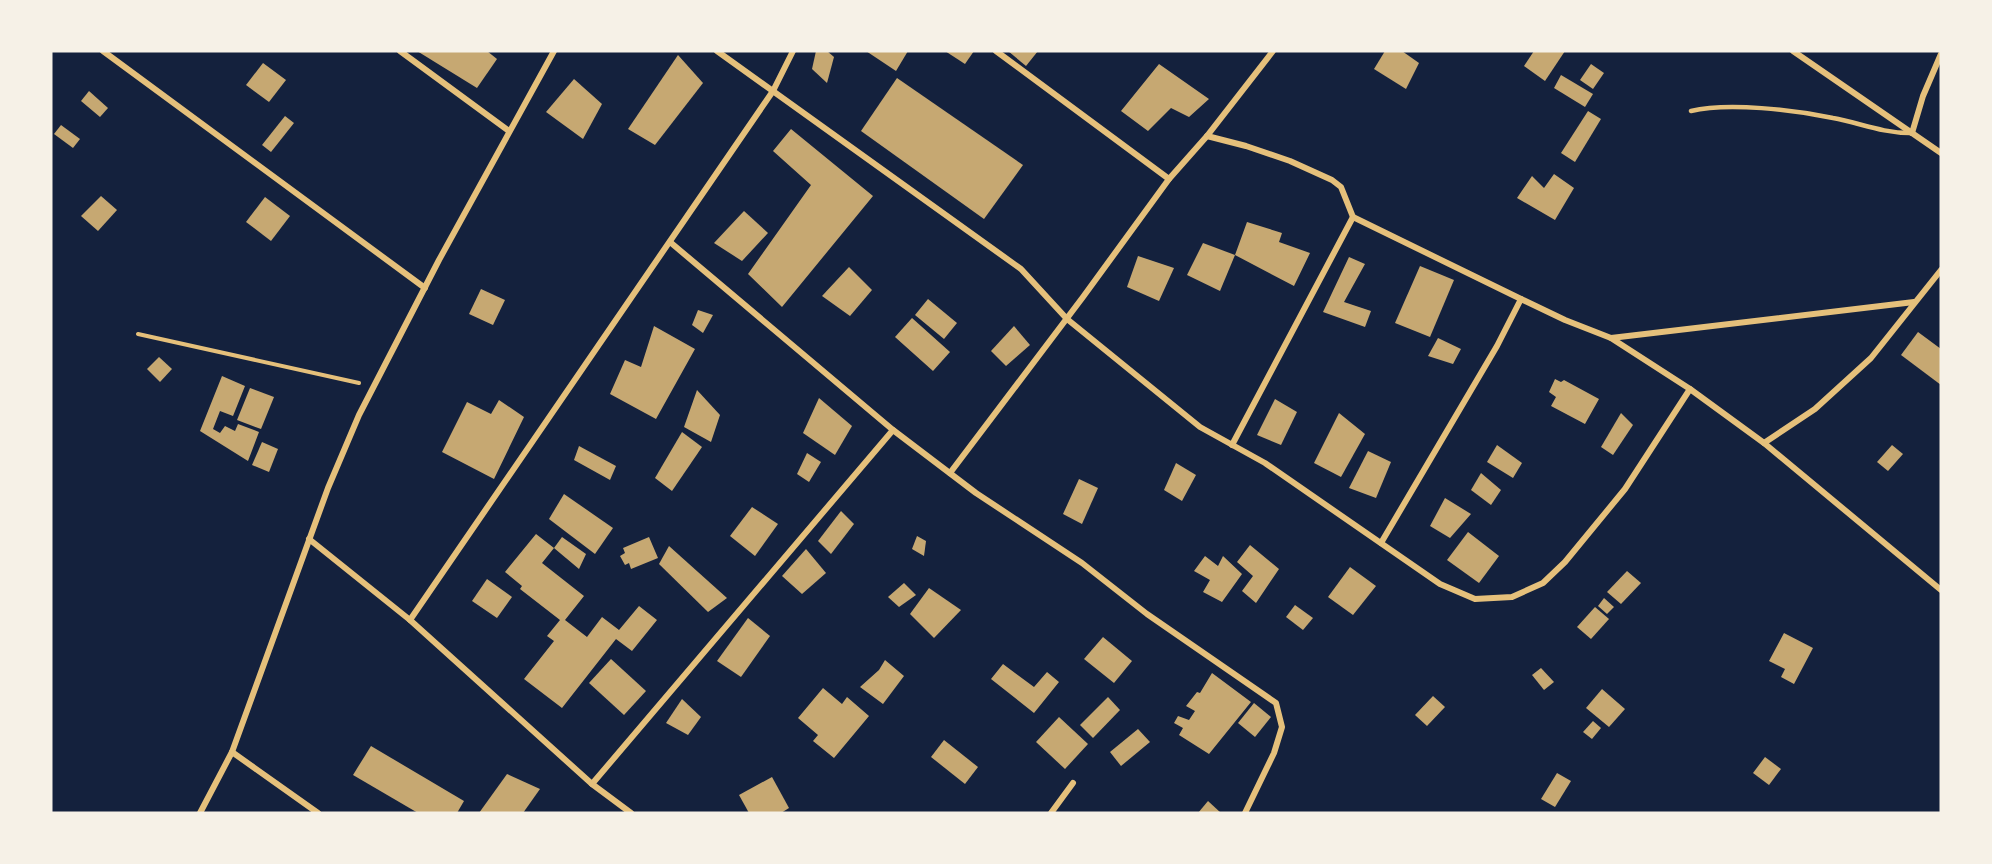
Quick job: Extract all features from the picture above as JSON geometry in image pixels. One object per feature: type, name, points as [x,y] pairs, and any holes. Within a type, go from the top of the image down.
[{"type":"street","points":[[103,51],[425,288]]},
{"type":"street","points":[[400,51],[509,131]]},
{"type":"street","points":[[200,813],[232,752],[328,488],[359,415],[509,131],[554,51]]},
{"type":"street","points":[[717,51],[1022,269],[1067,319],[1200,427],[1265,463],[1440,584],[1474,598],[1512,597],[1543,583],[1566,562],[1625,489],[1690,389]]},
{"type":"street","points":[[410,620],[773,92],[793,51]]},
{"type":"street","points":[[996,51],[1169,179]]},
{"type":"street","points":[[950,473],[1067,319],[1169,179],[1207,136],[1273,51]]},
{"type":"street","points":[[1793,51],[1941,153]]},
{"type":"street","points":[[1912,133],[1923,96],[1941,54]]},
{"type":"street","points":[[1207,136],[1290,161],[1332,180],[1341,187],[1353,217],[1565,320],[1611,338],[1690,389],[1764,443],[1938,588],[1941,579]]},
{"type":"street","points":[[1232,445],[1353,217]]},
{"type":"street","points":[[670,242],[893,430],[950,473],[1091,570],[1147,614],[1276,703],[1282,727],[1274,753],[1245,813]]},
{"type":"street","points":[[1764,443],[1815,409],[1872,358],[1941,270]]},
{"type":"street","points":[[1382,543],[1497,346],[1521,299]]},
{"type":"street","points":[[1611,338],[1914,302]]},
{"type":"street","points":[[592,784],[893,430]]},
{"type":"street","points":[[309,539],[410,620],[592,784],[631,813]]},
{"type":"street","points":[[232,752],[318,813]]},
{"type":"street","points":[[1051,813],[1073,783]]},
{"type":"lane","points":[[1691,111],[1739,108],[1795,112],[1833,118],[1891,133],[1912,133]]},
{"type":"path","points":[[138,334],[374,387]]},
{"type":"building","points":[[417,51],[487,51],[497,59],[477,88]]},
{"type":"building","points":[[816,51],[827,51],[834,57],[827,83],[812,69]]},
{"type":"building","points":[[866,51],[908,51],[896,71]]},
{"type":"building","points":[[945,51],[974,51],[965,64]]},
{"type":"building","points":[[1008,51],[1038,51],[1026,66]]},
{"type":"building","points":[[1385,51],[1402,51],[1419,63],[1406,89],[1374,69]]},
{"type":"building","points":[[1534,51],[1565,51],[1545,81],[1524,66]]},
{"type":"building","points":[[678,55],[703,83],[655,145],[628,129]]},
{"type":"building","points":[[263,63],[286,80],[269,102],[246,85]]},
{"type":"building","points":[[1159,64],[1209,99],[1189,117],[1171,108],[1148,131],[1121,111]]},
{"type":"building","points":[[1591,64],[1604,73],[1593,89],[1580,80]]},
{"type":"building","points":[[1561,75],[1593,94],[1585,107],[1554,88]]},
{"type":"building","points":[[897,78],[1023,165],[984,219],[861,131]]},
{"type":"building","points":[[574,79],[602,104],[583,139],[546,112]]},
{"type":"building","points":[[89,91],[108,108],[100,117],[81,101]]},
{"type":"building","points":[[1588,111],[1601,119],[1575,162],[1561,153]]},
{"type":"building","points":[[285,116],[294,123],[271,152],[262,145]]},
{"type":"building","points":[[61,125],[80,139],[73,148],[54,134]]},
{"type":"building","points":[[791,129],[873,196],[782,307],[748,274],[811,185],[773,151]]},
{"type":"building","points":[[1554,174],[1574,188],[1555,220],[1517,198],[1532,176],[1544,188]]},
{"type":"building","points":[[101,196],[117,210],[98,231],[81,216]]},
{"type":"building","points":[[265,197],[290,216],[271,241],[246,222]]},
{"type":"building","points":[[744,211],[768,233],[742,261],[714,243]]},
{"type":"building","points":[[1247,222],[1282,233],[1279,242],[1310,253],[1294,286],[1235,255]]},
{"type":"building","points":[[1203,243],[1235,255],[1220,291],[1187,275]]},
{"type":"building","points":[[1138,256],[1174,268],[1159,301],[1127,287]]},
{"type":"building","points":[[1349,257],[1365,264],[1344,302],[1371,311],[1365,327],[1323,312]]},
{"type":"building","points":[[1420,266],[1454,280],[1430,337],[1395,323]]},
{"type":"building","points":[[849,267],[872,290],[850,316],[822,296]]},
{"type":"building","points":[[481,289],[505,300],[493,325],[469,314]]},
{"type":"building","points":[[928,299],[957,323],[944,339],[915,315]]},
{"type":"building","points":[[698,310],[713,315],[703,333],[692,325]]},
{"type":"building","points":[[912,318],[950,352],[933,371],[895,337]]},
{"type":"building","points":[[654,326],[695,349],[656,419],[610,394],[625,360],[641,367]]},
{"type":"building","points":[[1014,326],[1030,345],[1006,366],[991,351]]},
{"type":"building","points":[[1918,332],[1941,349],[1941,385],[1901,355]]},
{"type":"building","points":[[1438,338],[1461,349],[1453,364],[1428,356]]},
{"type":"building","points":[[159,357],[172,369],[160,382],[147,369]]},
{"type":"building","points":[[222,376],[245,386],[233,416],[220,411],[213,429],[220,433],[225,426],[235,431],[238,424],[259,432],[248,461],[200,431]]},
{"type":"building","points":[[1555,379],[1561,382],[1564,380],[1599,399],[1585,424],[1551,406],[1556,397],[1549,392]]},
{"type":"building","points":[[250,388],[274,397],[261,429],[237,420]]},
{"type":"building","points":[[697,390],[720,415],[711,442],[684,427]]},
{"type":"building","points":[[819,398],[852,426],[835,455],[803,433]]},
{"type":"building","points":[[1275,399],[1297,412],[1281,445],[1257,435]]},
{"type":"building","points":[[499,400],[524,417],[494,479],[442,452],[467,402],[491,414]]},
{"type":"building","points":[[1339,413],[1365,434],[1341,477],[1314,463]]},
{"type":"building","points":[[1621,413],[1633,425],[1613,455],[1601,447]]},
{"type":"building","points":[[682,432],[702,447],[672,491],[655,478]]},
{"type":"building","points":[[262,442],[278,449],[269,472],[252,465]]},
{"type":"building","points":[[1497,445],[1522,463],[1513,478],[1487,462]]},
{"type":"building","points":[[1892,445],[1903,454],[1888,471],[1877,462]]},
{"type":"building","points":[[579,446],[616,466],[610,480],[574,460]]},
{"type":"building","points":[[1368,451],[1391,462],[1376,498],[1349,488]]},
{"type":"building","points":[[807,453],[821,462],[809,482],[797,474]]},
{"type":"building","points":[[1176,463],[1196,475],[1182,501],[1164,490]]},
{"type":"building","points":[[1481,473],[1501,490],[1491,505],[1471,490]]},
{"type":"building","points":[[1079,479],[1098,488],[1082,524],[1063,514]]},
{"type":"building","points":[[564,494],[613,528],[595,554],[549,519]]},
{"type":"building","points":[[1445,498],[1471,514],[1450,538],[1430,526]]},
{"type":"building","points":[[752,507],[778,524],[755,556],[730,536]]},
{"type":"building","points":[[841,511],[854,524],[831,554],[818,541]]},
{"type":"building","points":[[1468,532],[1499,556],[1479,583],[1447,560]]},
{"type":"building","points":[[536,534],[554,548],[542,563],[584,596],[565,620],[587,637],[602,617],[619,630],[639,606],[657,620],[632,651],[616,639],[562,708],[524,679],[554,641],[547,636],[560,620],[520,589],[522,586],[505,572]]},
{"type":"building","points":[[917,536],[926,541],[924,556],[912,549]]},
{"type":"building","points":[[562,537],[586,554],[579,569],[554,548]]},
{"type":"building","points":[[649,537],[658,558],[631,569],[629,563],[625,565],[620,556],[625,553],[623,548]]},
{"type":"building","points":[[1250,545],[1279,569],[1256,603],[1242,591],[1253,576],[1237,562]]},
{"type":"building","points":[[669,546],[727,598],[708,612],[659,564]]},
{"type":"building","points":[[806,549],[826,573],[802,594],[782,576]]},
{"type":"building","points":[[1205,556],[1218,566],[1223,556],[1242,574],[1222,602],[1203,592],[1210,580],[1194,571]]},
{"type":"building","points":[[1350,567],[1376,586],[1353,615],[1328,597]]},
{"type":"building","points":[[1627,571],[1641,583],[1621,604],[1607,592]]},
{"type":"building","points":[[487,579],[512,597],[497,618],[472,601]]},
{"type":"building","points":[[904,583],[916,595],[899,607],[888,597]]},
{"type":"building","points":[[929,588],[961,610],[934,638],[910,614]]},
{"type":"building","points":[[1604,598],[1614,607],[1607,614],[1598,606]]},
{"type":"building","points":[[1295,605],[1313,618],[1303,630],[1286,617]]},
{"type":"building","points":[[1595,607],[1609,619],[1591,639],[1577,627]]},
{"type":"building","points":[[748,618],[770,636],[741,677],[717,661]]},
{"type":"building","points":[[1784,633],[1813,648],[1794,684],[1781,677],[1785,669],[1769,661]]},
{"type":"building","points":[[1103,637],[1132,661],[1114,683],[1084,659]]},
{"type":"building","points":[[611,659],[646,691],[624,715],[589,683]]},
{"type":"building","points":[[885,660],[904,676],[883,704],[860,687],[879,670]]},
{"type":"building","points":[[1003,664],[1034,687],[1047,672],[1059,682],[1034,713],[991,679]]},
{"type":"building","points":[[1541,668],[1554,682],[1544,690],[1532,675]]},
{"type":"building","points":[[1212,673],[1251,702],[1209,754],[1179,735],[1183,728],[1174,723],[1178,716],[1189,720],[1195,711],[1186,706],[1197,692],[1200,693]]},
{"type":"building","points":[[823,688],[842,704],[847,697],[869,716],[834,758],[813,741],[818,735],[798,718]]},
{"type":"building","points":[[1602,689],[1625,709],[1609,727],[1586,708]]},
{"type":"building","points":[[1433,696],[1445,707],[1427,726],[1415,715]]},
{"type":"building","points":[[1108,697],[1120,710],[1093,738],[1080,725]]},
{"type":"building","points":[[682,699],[701,717],[688,735],[666,723]]},
{"type":"building","points":[[1254,703],[1271,717],[1255,737],[1238,723]]},
{"type":"building","points":[[1059,717],[1088,744],[1065,769],[1036,742]]},
{"type":"building","points":[[1593,721],[1601,728],[1592,739],[1583,732]]},
{"type":"building","points":[[1138,729],[1150,742],[1121,766],[1110,752]]},
{"type":"building","points":[[944,740],[978,767],[965,784],[931,757]]},
{"type":"building","points":[[371,746],[464,801],[457,813],[418,813],[353,775]]},
{"type":"building","points":[[1765,757],[1781,769],[1769,785],[1753,773]]},
{"type":"building","points":[[1557,773],[1571,781],[1555,807],[1541,799]]},
{"type":"building","points":[[507,774],[540,789],[523,813],[479,813]]},
{"type":"building","points":[[772,777],[789,808],[781,813],[749,813],[739,795]]},
{"type":"building","points":[[1208,801],[1221,813],[1198,813]]}]
